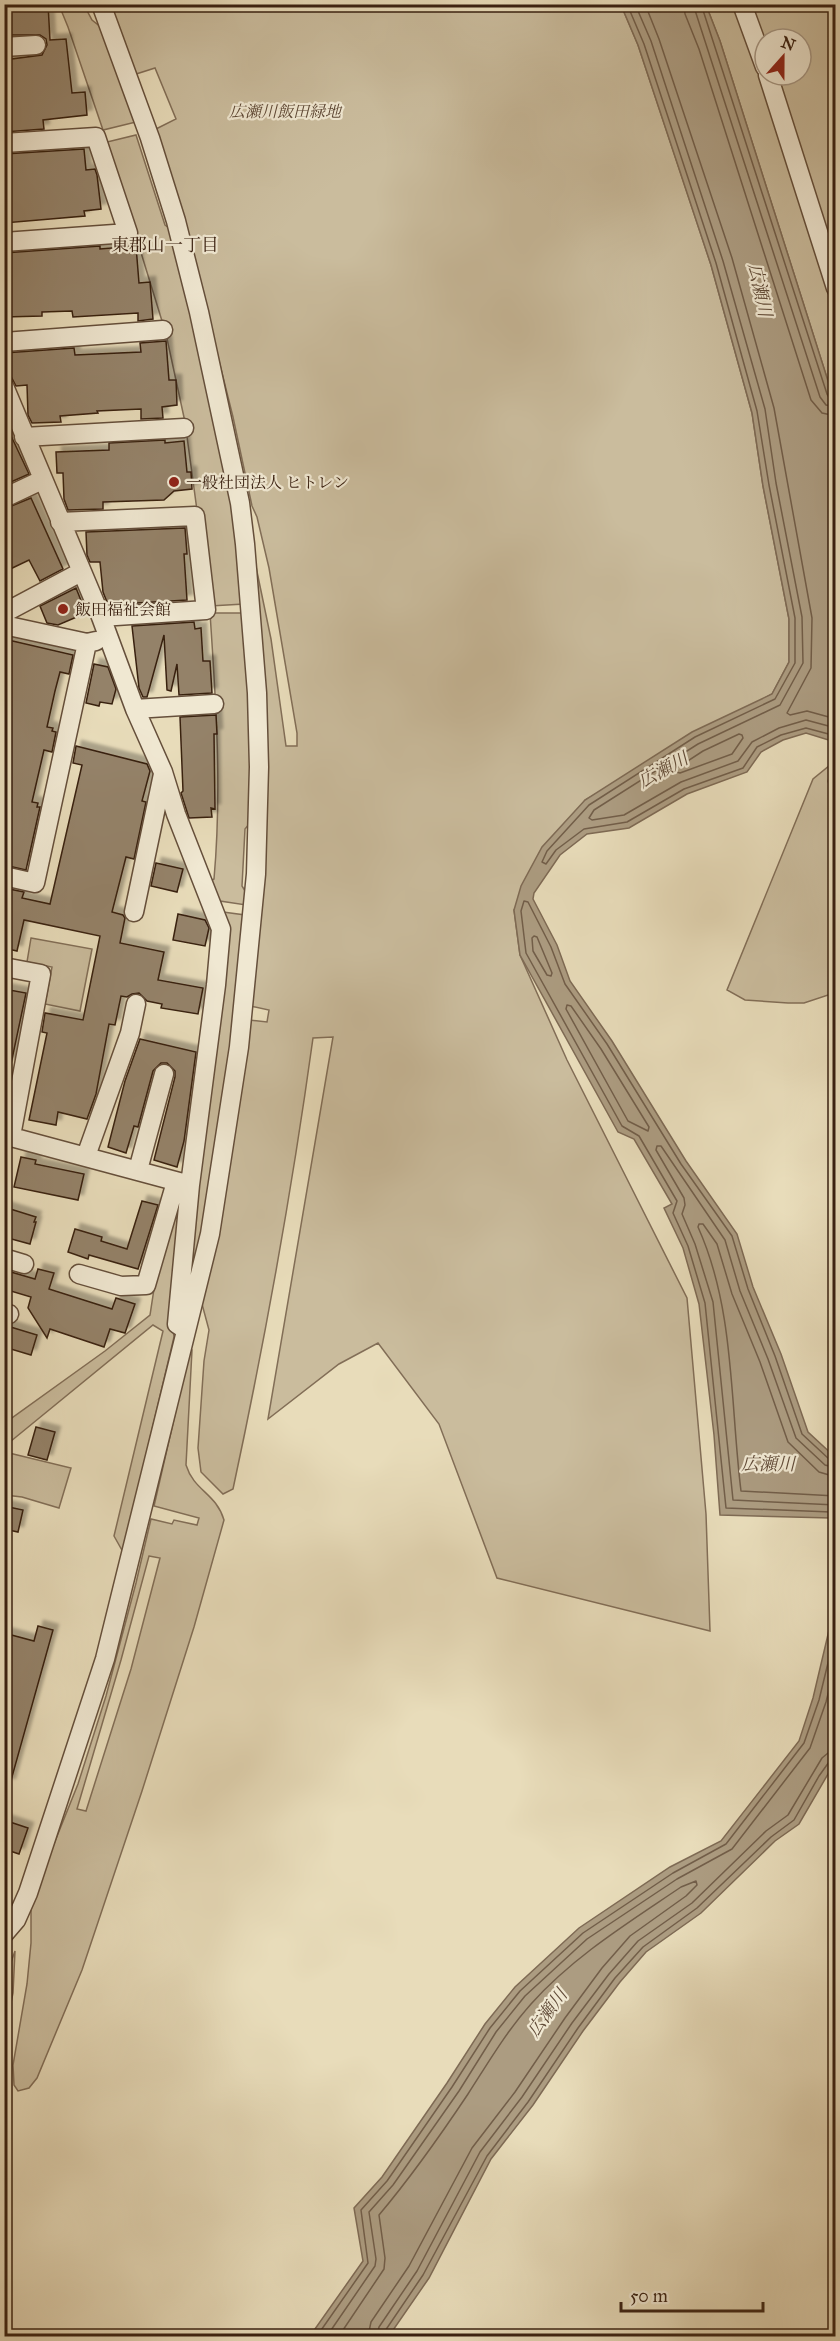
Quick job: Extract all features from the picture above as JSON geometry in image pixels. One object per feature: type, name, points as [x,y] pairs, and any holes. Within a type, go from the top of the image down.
[{"type":"street","points":[[4,1934],[16,1920],[28,1893],[105,1659],[210,1234],[243,1011],[256,874],[258,767],[256,681],[243,522],[199,312],[176,221],[150,138],[101,4]]},
{"type":"street","points":[[742,4],[753,34]]},
{"type":"street","points":[[4,47],[36,45]]},
{"type":"street","points":[[772,87],[836,288]]},
{"type":"street","points":[[4,144],[96,137],[128,233],[4,242]]},
{"type":"street","points":[[4,342],[163,330]]},
{"type":"street","points":[[4,386],[101,617],[135,709],[163,772],[176,814],[221,929],[216,985],[183,1183],[177,1324],[186,1330]]},
{"type":"street","points":[[24,437],[184,428]]},
{"type":"street","points":[[4,498],[42,480]]},
{"type":"street","points":[[60,522],[195,516],[206,610],[101,617]]},
{"type":"street","points":[[4,613],[81,572]]},
{"type":"street","points":[[4,625],[87,643],[109,638]]},
{"type":"street","points":[[4,876],[34,883],[87,643]]},
{"type":"street","points":[[135,709],[214,704]]},
{"type":"street","points":[[134,912],[163,772]]},
{"type":"street","points":[[4,967],[41,974],[8,1136],[183,1183]]},
{"type":"street","points":[[86,1156],[130,1033],[136,1004]]},
{"type":"street","points":[[138,1170],[164,1074]]},
{"type":"street","points":[[79,1274],[121,1286],[146,1284],[183,1183]]},
{"type":"street","points":[[4,1258],[24,1264]]},
{"type":"green space","points":[[59,5],[84,5],[92,20],[102,28],[136,122],[103,130]]},
{"type":"green space","name":"広瀬川飯田緑地","points":[[107,5],[621,5],[638,45],[711,265],[752,413],[763,486],[789,619],[789,662],[772,694],[585,800],[514,910],[520,955],[567,1060],[687,1298],[706,1514],[710,1631],[497,1578],[439,1424],[378,1343],[339,1364],[268,1419],[333,1037],[313,1038],[277,1265],[233,1489],[223,1494],[201,1472],[198,1448],[204,1361],[209,1330],[202,1304],[249,1020],[267,1022],[269,1010],[250,1006],[255,562],[271,639],[286,746],[297,746],[297,733],[269,568],[257,517],[252,506],[233,417],[193,257],[154,130],[176,119],[155,68],[133,75]]},
{"type":"green space","points":[[706,5],[835,5],[835,403],[720,41]]},
{"type":"green space","points":[[136,135],[165,225],[172,230],[229,477],[244,604],[210,606],[185,422],[166,334],[107,142]]},
{"type":"green space","points":[[210,613],[245,613],[253,759],[250,823],[245,829],[242,886],[247,894],[246,905],[220,901],[209,882],[214,879],[218,812],[216,713]]},
{"type":"green space","points":[[835,761],[828,781],[836,810],[835,997],[828,995],[804,1003],[745,1000],[727,990],[813,779]]},
{"type":"green space","points":[[223,912],[245,915],[236,1016],[205,1229],[186,1314]]},
{"type":"green space","points":[[31,938],[92,949],[80,1011],[45,1004],[52,967],[27,962]]},
{"type":"green space","points":[[181,1196],[172,1320],[174,1337],[123,1552],[114,1536],[163,1331],[153,1325],[5,1446],[5,1423],[105,1351],[150,1315],[154,1289]]},
{"type":"green space","points":[[190,1349],[192,1350],[186,1465],[194,1481],[216,1504],[224,1520],[194,1627],[82,1970],[37,2078],[29,2088],[18,2091],[14,2085],[13,2065],[27,1984],[31,1943],[31,1901],[78,1784],[106,1696],[151,1519],[172,1524],[174,1520],[197,1525],[199,1518],[154,1506]],"holes":[[[149,1556],[160,1558],[131,1669],[86,1811],[77,1809]]]},
{"type":"green space","points":[[5,1452],[71,1468],[59,1508],[22,1497],[5,1495]]},
{"type":"green space","points":[[15,1951],[13,1993],[5,2032],[5,1979]]},
{"type":"water","name":"広瀬川","points":[[621,5],[706,5],[720,41],[835,403],[835,742],[806,733],[783,740],[761,752],[747,772],[687,794],[629,828],[587,834],[560,855],[534,893],[533,899],[557,945],[570,981],[612,1041],[686,1161],[737,1234],[753,1287],[781,1354],[808,1432],[835,1457],[835,1525],[831,1518],[720,1515],[714,1435],[699,1304],[683,1248],[664,1208],[672,1204],[634,1139],[618,1132],[520,955],[514,910],[521,886],[542,847],[585,800],[692,732],[772,694],[789,662],[789,619],[763,486],[752,413],[711,265],[638,45]]},
{"type":"water","name":"広瀬川","points":[[835,1615],[835,1762],[799,1824],[775,1841],[701,1913],[646,1952],[620,1982],[583,2031],[533,2105],[491,2159],[429,2278],[389,2336],[310,2336],[363,2261],[354,2208],[382,2177],[485,2024],[515,1987],[579,1928],[670,1867],[721,1841],[799,1741]]},
{"type":"building","points":[[5,4],[48,4],[50,40],[66,39],[72,93],[85,92],[87,115],[43,120],[44,129],[4,132],[4,60],[42,55],[47,45],[46,39],[40,35],[10,35],[10,27],[6,28]]},
{"type":"building","points":[[84,149],[86,170],[95,169],[97,175],[101,209],[84,211],[85,216],[4,223],[4,154]]},
{"type":"building","points":[[100,246],[100,249],[136,246],[139,283],[150,282],[153,319],[138,321],[138,313],[73,317],[72,311],[42,312],[42,316],[4,317],[4,253]]},
{"type":"building","points":[[166,341],[169,380],[176,380],[177,405],[162,407],[163,418],[141,419],[141,409],[97,411],[98,413],[60,416],[61,422],[32,423],[28,415],[27,385],[16,386],[4,363],[4,353],[74,348],[75,355],[141,352],[140,343]]},
{"type":"building","points":[[4,421],[29,474],[4,485]]},
{"type":"building","points":[[165,440],[165,443],[184,441],[187,472],[191,472],[192,489],[174,491],[164,500],[103,502],[103,509],[68,510],[64,499],[63,473],[57,473],[56,452],[109,450],[109,443]]},
{"type":"building","points":[[31,498],[63,569],[40,581],[29,560],[4,572],[4,509]]},
{"type":"building","points":[[185,528],[187,600],[121,604],[120,601],[107,602],[103,592],[100,562],[90,562],[87,555],[86,532]]},
{"type":"building","name":"飯田福祉会館","points":[[76,588],[86,613],[58,625],[47,623],[40,606]]},
{"type":"building","points":[[194,622],[195,629],[201,628],[203,661],[210,661],[212,693],[179,695],[177,664],[171,691],[167,690],[164,635],[147,697],[143,697],[139,688],[132,626]]},
{"type":"building","points":[[4,639],[73,655],[69,674],[60,672],[47,727],[53,728],[52,731],[56,732],[52,752],[44,750],[32,802],[38,803],[37,807],[40,807],[26,870],[4,865]]},
{"type":"building","points":[[94,664],[108,667],[116,689],[112,704],[100,702],[99,706],[86,703]]},
{"type":"building","points":[[216,715],[215,809],[211,808],[212,817],[189,818],[181,793],[183,791],[180,717]]},
{"type":"building","points":[[76,746],[147,764],[150,771],[142,801],[146,802],[134,859],[126,857],[112,912],[123,915],[125,918],[120,943],[164,952],[158,980],[203,988],[198,1014],[161,1008],[162,1004],[147,1001],[139,993],[127,997],[121,996],[115,1025],[109,1024],[96,1094],[87,1119],[58,1112],[56,1125],[29,1120],[47,1033],[42,1032],[45,1013],[83,1020],[100,936],[24,920],[17,951],[4,948],[4,888],[24,892],[22,898],[50,904],[82,765],[73,763]]},
{"type":"building","points":[[156,863],[183,869],[177,892],[151,886]]},
{"type":"building","points":[[178,914],[205,920],[209,928],[205,946],[173,940]]},
{"type":"building","points":[[4,989],[26,993],[11,1064],[4,1063]]},
{"type":"building","points":[[140,1039],[196,1052],[184,1141],[177,1167],[154,1160],[175,1077],[175,1071],[167,1063],[161,1063],[153,1071],[138,1127],[134,1126],[126,1153],[108,1147],[125,1081]]},
{"type":"building","points":[[21,1157],[36,1160],[35,1164],[84,1174],[78,1200],[14,1187]]},
{"type":"building","points":[[142,1201],[158,1205],[138,1269],[89,1255],[88,1259],[68,1252],[75,1229],[102,1237],[101,1241],[127,1249]]},
{"type":"building","points":[[4,1207],[36,1217],[30,1244],[4,1237]]},
{"type":"building","points":[[38,1269],[54,1273],[49,1289],[112,1309],[116,1298],[135,1304],[125,1333],[110,1329],[104,1347],[50,1329],[47,1338],[28,1308],[31,1297],[4,1289],[4,1270],[35,1279]]},
{"type":"building","points":[[4,1325],[37,1335],[31,1355],[4,1347]]},
{"type":"building","points":[[36,1427],[55,1432],[47,1460],[28,1455]]},
{"type":"building","points":[[4,1506],[23,1510],[18,1532],[4,1529]]},
{"type":"building","points":[[38,1626],[53,1630],[10,1784],[4,1783],[4,1633],[34,1641]]},
{"type":"building","points":[[4,1820],[28,1828],[19,1854],[4,1849]]},
{"type":"place","name":"一般社団法人 ヒトレン","points":[[174,482]]},
{"type":"place","name":"飯田福祉会館","points":[[63,609]]},
{"type":"district","name":"東郡山一丁目","points":[[165,245]]}]
